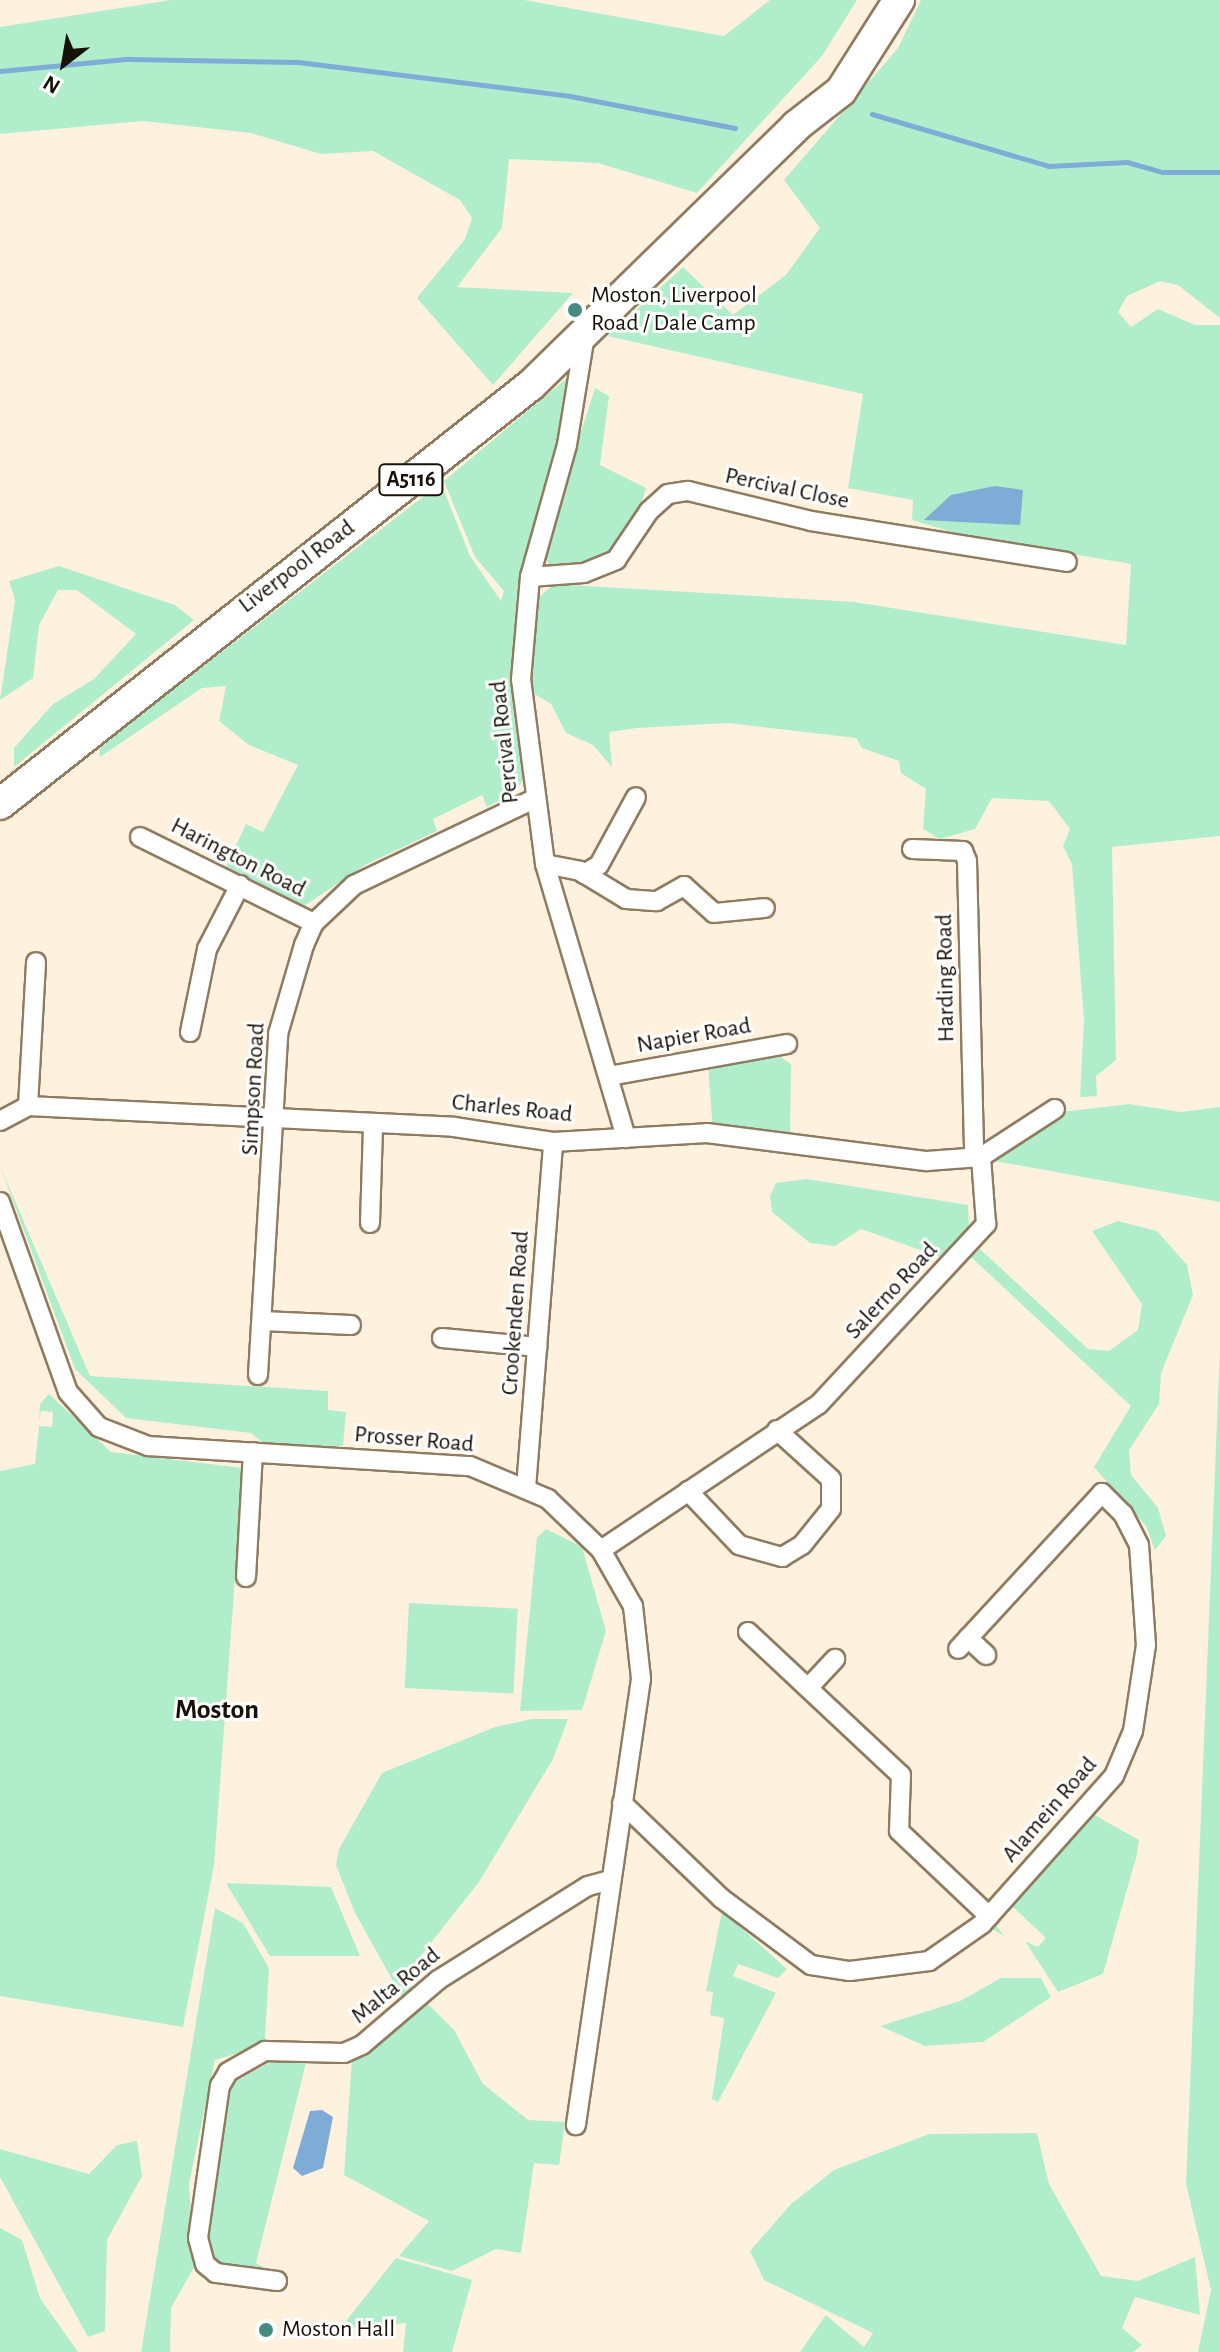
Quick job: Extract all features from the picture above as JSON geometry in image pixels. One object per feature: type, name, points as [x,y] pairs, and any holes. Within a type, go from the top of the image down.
[{"type":"highway","name":"Liverpool Road","points":[[796,126],[877,0]]},
{"type":"highway","name":"Liverpool Road","points":[[0,804],[585,335],[796,126],[841,91],[899,0]]},
{"type":"street","name":"Percival Road","points":[[585,335],[567,445],[530,577],[521,679],[534,799],[545,864],[626,1138]]},
{"type":"street","name":"Percival Close","points":[[530,577],[584,573],[616,560],[649,511],[668,494],[688,491],[811,521],[1067,562]]},
{"type":"street","points":[[584,874],[599,865],[636,797]]},
{"type":"street","name":"Simpson Road","points":[[258,1375],[277,1123],[278,1034],[290,975],[314,923],[354,885],[397,859],[534,799]]},
{"type":"street","name":"Harington Road","points":[[140,837],[314,923]]},
{"type":"street","name":"Harding Road","points":[[912,849],[963,851],[967,861],[977,1156]]},
{"type":"street","points":[[545,864],[584,874],[626,899],[671,897],[684,886],[714,913],[765,908]]},
{"type":"street","points":[[671,877],[671,897]]},
{"type":"street","points":[[190,1032],[207,949],[240,885]]},
{"type":"street","points":[[0,1121],[28,1106],[36,962]]},
{"type":"street","name":"Napier Road","points":[[609,1076],[787,1044]]},
{"type":"street","name":"Charles Road","points":[[28,1106],[277,1123],[454,1127],[553,1142],[707,1133],[927,1161],[977,1156],[1055,1109]]},
{"type":"street","points":[[370,1223],[373,1125]]},
{"type":"street","name":"Crookenden Road","points":[[526,1488],[553,1142]]},
{"type":"street","name":"Salerno Road","points":[[601,1550],[819,1404],[986,1224],[977,1156]]},
{"type":"street","name":"Prosser Road","points":[[0,1202],[80,1411],[148,1446],[470,1466],[526,1488],[578,1524],[601,1550],[633,1606],[641,1641],[622,1803],[576,2125]]},
{"type":"street","points":[[262,1321],[351,1325]]},
{"type":"street","points":[[442,1338],[538,1347]]},
{"type":"street","points":[[688,1491],[739,1545],[782,1557],[802,1545],[831,1509],[831,1479],[777,1430]]},
{"type":"street","points":[[246,1577],[253,1452]]},
{"type":"street","name":"Alamein Road","points":[[622,1803],[721,1898],[811,1965],[850,1971],[929,1961],[989,1916],[1114,1776],[1133,1731],[1144,1602],[1139,1545],[1123,1514],[1102,1493],[963,1643],[986,1655]]},
{"type":"street","points":[[748,1632],[901,1775],[899,1831],[989,1916]]},
{"type":"street","points":[[808,1688],[835,1659]]},
{"type":"street","name":"Malta Road","points":[[277,2281],[216,2273],[205,2264],[198,2238],[220,2086],[228,2072],[265,2051],[344,2053],[362,2045],[438,1980],[588,1886],[610,1880]]},
{"type":"green space","points":[[171,0],[524,0],[724,36],[770,0],[857,0],[822,56],[697,193],[598,163],[509,159],[502,228],[457,287],[573,293],[493,385],[417,298],[465,239],[472,218],[460,200],[373,151],[321,154],[251,133],[143,121],[0,134],[0,27]]},
{"type":"green space","points":[[921,0],[1220,0],[1220,318],[1178,285],[1160,281],[1127,296],[1118,312],[1131,327],[1158,309],[1195,325],[1220,325],[1220,836],[1112,847],[1116,1060],[1096,1076],[1097,1096],[1080,1097],[1084,1020],[1072,864],[1063,846],[1070,829],[1049,801],[992,798],[975,829],[940,839],[923,829],[926,789],[901,773],[899,761],[862,748],[856,738],[728,723],[637,728],[609,732],[612,767],[593,745],[566,733],[551,704],[528,690],[537,599],[554,584],[854,602],[1126,645],[1131,564],[962,535],[912,520],[913,500],[848,488],[863,394],[608,336],[683,267],[733,315],[786,275],[820,228],[784,180],[898,48]]},
{"type":"green space","points":[[573,373],[582,384],[542,497],[521,592],[514,657],[524,779],[514,793],[487,807],[482,795],[433,819],[437,831],[365,865],[304,906],[226,867],[246,824],[263,832],[298,765],[249,745],[219,721],[226,686],[202,688],[100,757],[99,749],[144,712],[441,483],[470,556],[501,601],[504,591],[475,557],[444,481]]},
{"type":"green space","points":[[595,388],[609,396],[600,465],[646,488],[634,526],[604,561],[559,568],[548,564],[544,550]]},
{"type":"green space","points":[[59,566],[175,605],[194,620],[14,767],[14,748],[53,704],[94,679],[136,634],[77,590],[58,590],[39,625],[33,678],[0,700],[15,600],[9,581]]},
{"type":"green space","points":[[776,1054],[791,1064],[790,1140],[713,1131],[708,1067]]},
{"type":"green space","points":[[1129,1104],[1181,1112],[1220,1107],[1220,1202],[984,1159],[1027,1142],[1053,1113]]},
{"type":"green space","points":[[0,1166],[90,1376],[328,1391],[328,1410],[346,1412],[343,1446],[266,1445],[251,1433],[126,1418],[75,1369]]},
{"type":"green space","points":[[807,1179],[968,1205],[969,1229],[940,1257],[861,1229],[835,1246],[810,1243],[772,1212],[770,1196],[776,1183]]},
{"type":"green space","points":[[1118,1221],[1157,1231],[1187,1265],[1193,1295],[1161,1373],[1159,1404],[1129,1450],[1131,1475],[1158,1508],[1166,1536],[1155,1550],[1146,1526],[1094,1467],[1131,1406],[971,1257],[980,1249],[1088,1349],[1109,1351],[1138,1330],[1142,1304],[1092,1231]]},
{"type":"green space","points":[[1220,1347],[1220,2352],[1198,2352],[1211,2290],[1186,2184]]},
{"type":"green space","points":[[49,1394],[111,1452],[243,1468],[214,1865],[183,2027],[0,1996],[0,1471],[35,1464],[39,1426],[52,1427],[53,1412],[41,1411],[39,1424],[40,1404]]},
{"type":"green space","points":[[546,1529],[582,1547],[606,1631],[582,1710],[520,1711],[537,1538]]},
{"type":"green space","points":[[409,1603],[518,1609],[513,1694],[405,1688]]},
{"type":"green space","points":[[532,1719],[568,1719],[553,1759],[479,1882],[404,1977],[412,1988],[402,1997],[355,1913],[336,1865],[339,1849],[382,1773],[495,1727]]},
{"type":"green space","points":[[1091,1813],[1139,1840],[1137,1854],[1103,1974],[1058,1992],[1025,1941],[1038,1947],[1046,1938],[1013,1907],[996,1925],[1004,1936],[988,1927]]},
{"type":"green space","points":[[226,1883],[331,1887],[360,1956],[270,1956]]},
{"type":"green space","points":[[215,1908],[243,1923],[269,1968],[265,2038],[263,2046],[215,2060],[189,2184],[194,2267],[171,2308],[170,2352],[141,2352]]},
{"type":"green space","points":[[722,1911],[787,1969],[778,1978],[738,1964],[733,1976],[776,1993],[718,2102],[712,2099],[724,2018],[710,2015],[713,1992],[706,1991]]},
{"type":"green space","points":[[1001,1978],[1041,1978],[1051,1997],[983,2042],[925,2046],[880,2026],[960,2001]]},
{"type":"green space","points":[[421,1997],[454,2030],[483,2084],[528,2120],[565,2122],[559,2165],[534,2163],[521,2253],[496,2249],[452,2271],[399,2256],[429,2221],[344,2175],[352,2058]]},
{"type":"green space","points":[[308,2055],[256,2263],[270,2271],[217,2263],[206,2247],[228,2086],[272,2061]]},
{"type":"green space","points":[[1037,2133],[1049,2184],[1101,2276],[1138,2281],[1195,2257],[1200,2315],[1135,2297],[1122,2328],[1142,2345],[1133,2352],[800,2352],[826,2315],[864,2347],[873,2333],[764,2280],[750,2251],[791,2204],[834,2170],[929,2134]]},
{"type":"green space","points":[[137,2141],[142,2176],[107,2240],[105,2331],[88,2337],[0,2177],[0,2149],[89,2174],[117,2145]]},
{"type":"green space","points":[[0,2228],[22,2240],[40,2298],[78,2352],[0,2352]]},
{"type":"green space","points":[[396,2258],[472,2280],[452,2352],[403,2352],[406,2323],[354,2328],[346,2321]]},
{"type":"water","points":[[995,486],[1023,490],[1020,525],[924,520],[951,495]]},
{"type":"water","points":[[322,2110],[333,2117],[323,2168],[302,2176],[293,2168],[310,2111]]},
{"type":"waterway","points":[[0,71],[128,59],[298,62],[570,96],[735,128]]},
{"type":"waterway","points":[[872,114],[1049,166],[1127,162],[1163,172],[1220,172]]},
{"type":"place","name":"Moston, Liverpool Road / Dale Camp","points":[[575,310]]},
{"type":"place","name":"Moston Hall","points":[[266,2330]]},
{"type":"district","name":"Moston","points":[[217,1710]]}]
